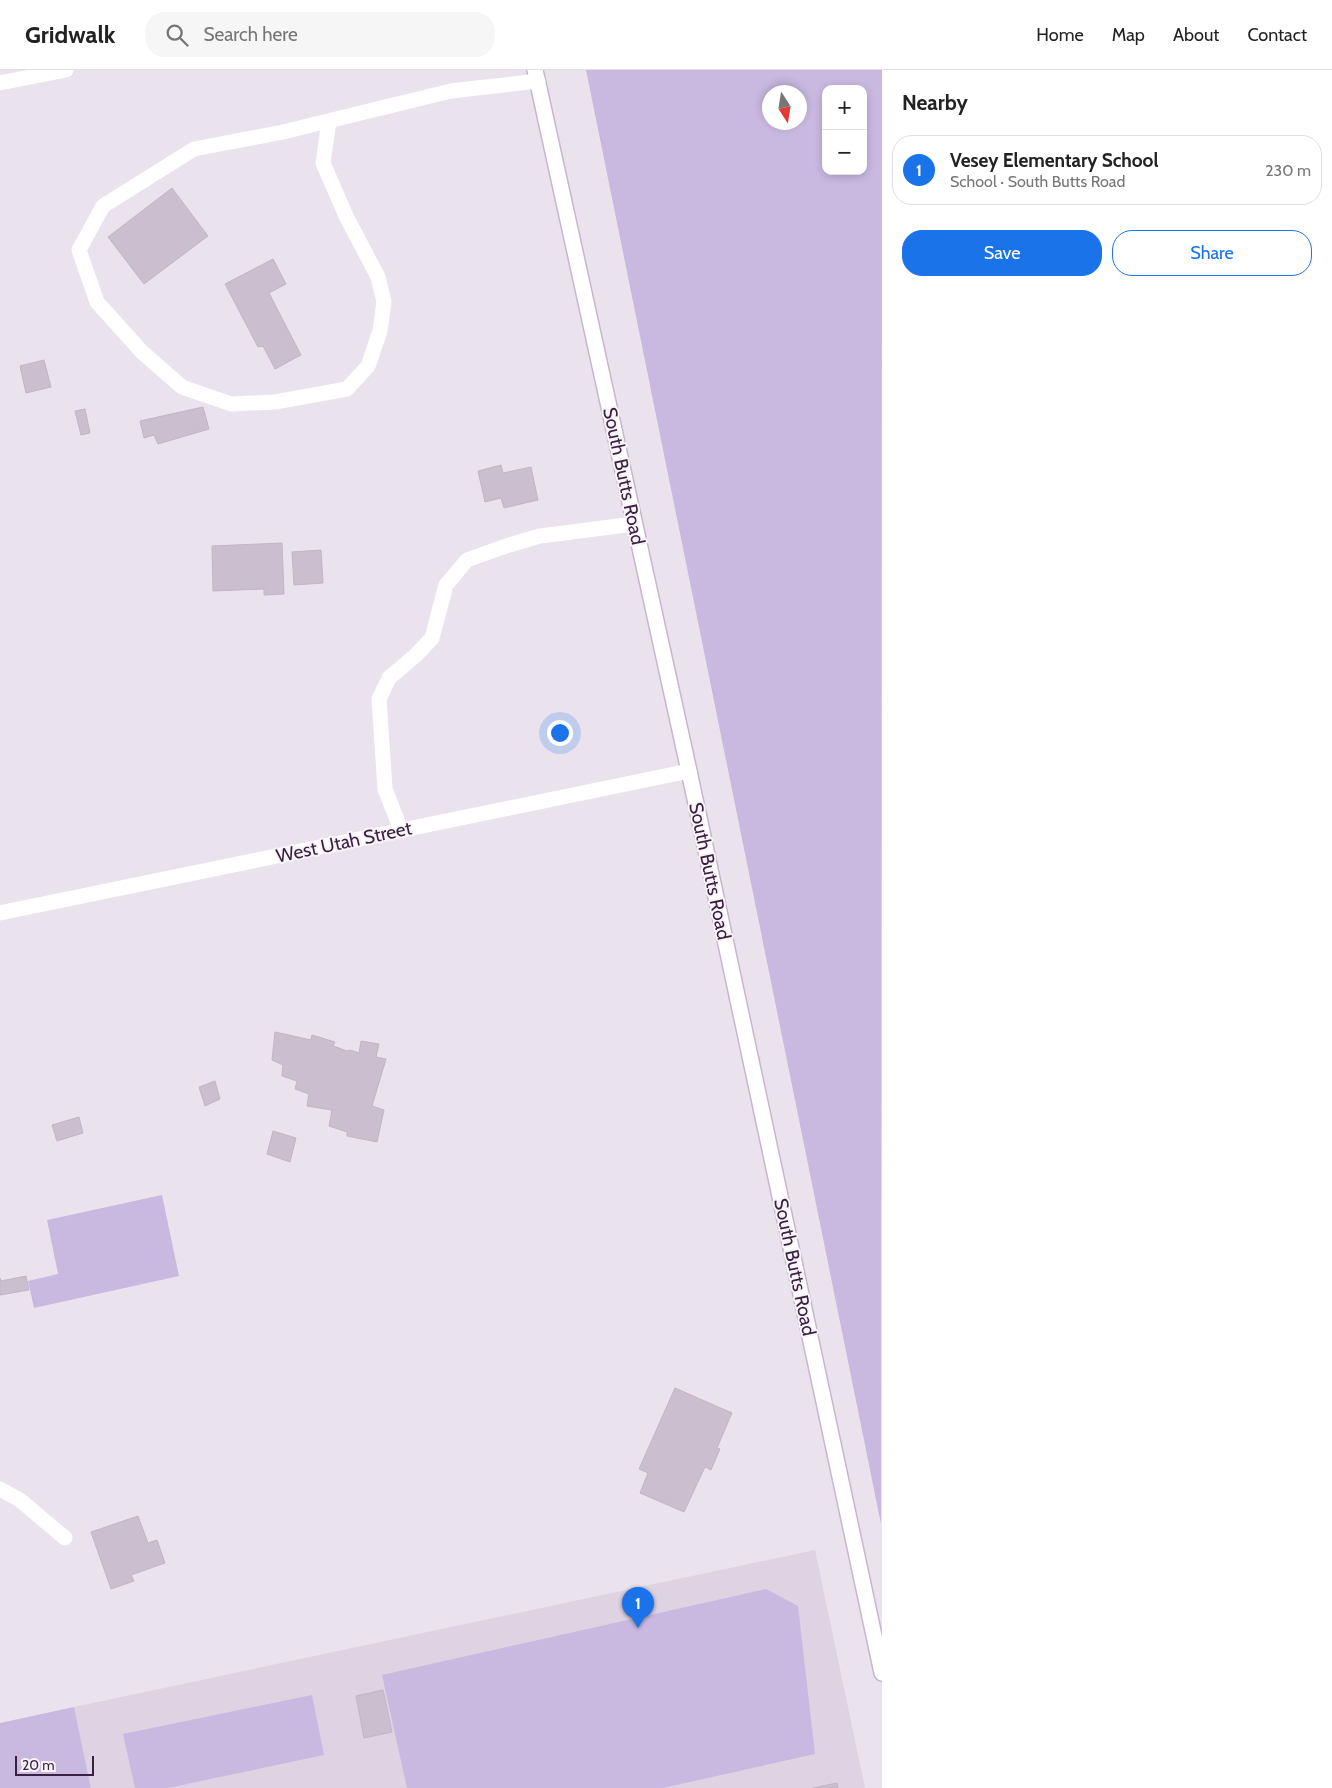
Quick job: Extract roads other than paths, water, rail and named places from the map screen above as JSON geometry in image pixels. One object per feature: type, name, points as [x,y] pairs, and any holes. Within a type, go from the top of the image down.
[{"type":"street","points":[[0,83],[66,70]]},
{"type":"street","points":[[329,121],[324,163],[346,216],[378,277],[384,302],[380,332],[368,366],[347,389],[276,402],[231,404],[182,388],[142,352],[97,302],[79,250],[103,206],[194,149],[283,132],[451,91],[537,75]]},
{"type":"street","name":"South Butts Road","points":[[537,75],[689,771],[882,1673]]},
{"type":"street","points":[[401,830],[385,789],[379,699],[389,678],[416,655],[432,638],[446,585],[467,560],[509,545],[540,536],[634,524]]},
{"type":"street","name":"West Utah Street","points":[[0,912],[689,771]]},
{"type":"street","points":[[0,1489],[20,1500],[65,1538]]},
{"type":"place","name":"Vesey Elementary School","points":[[638,1628]]}]
